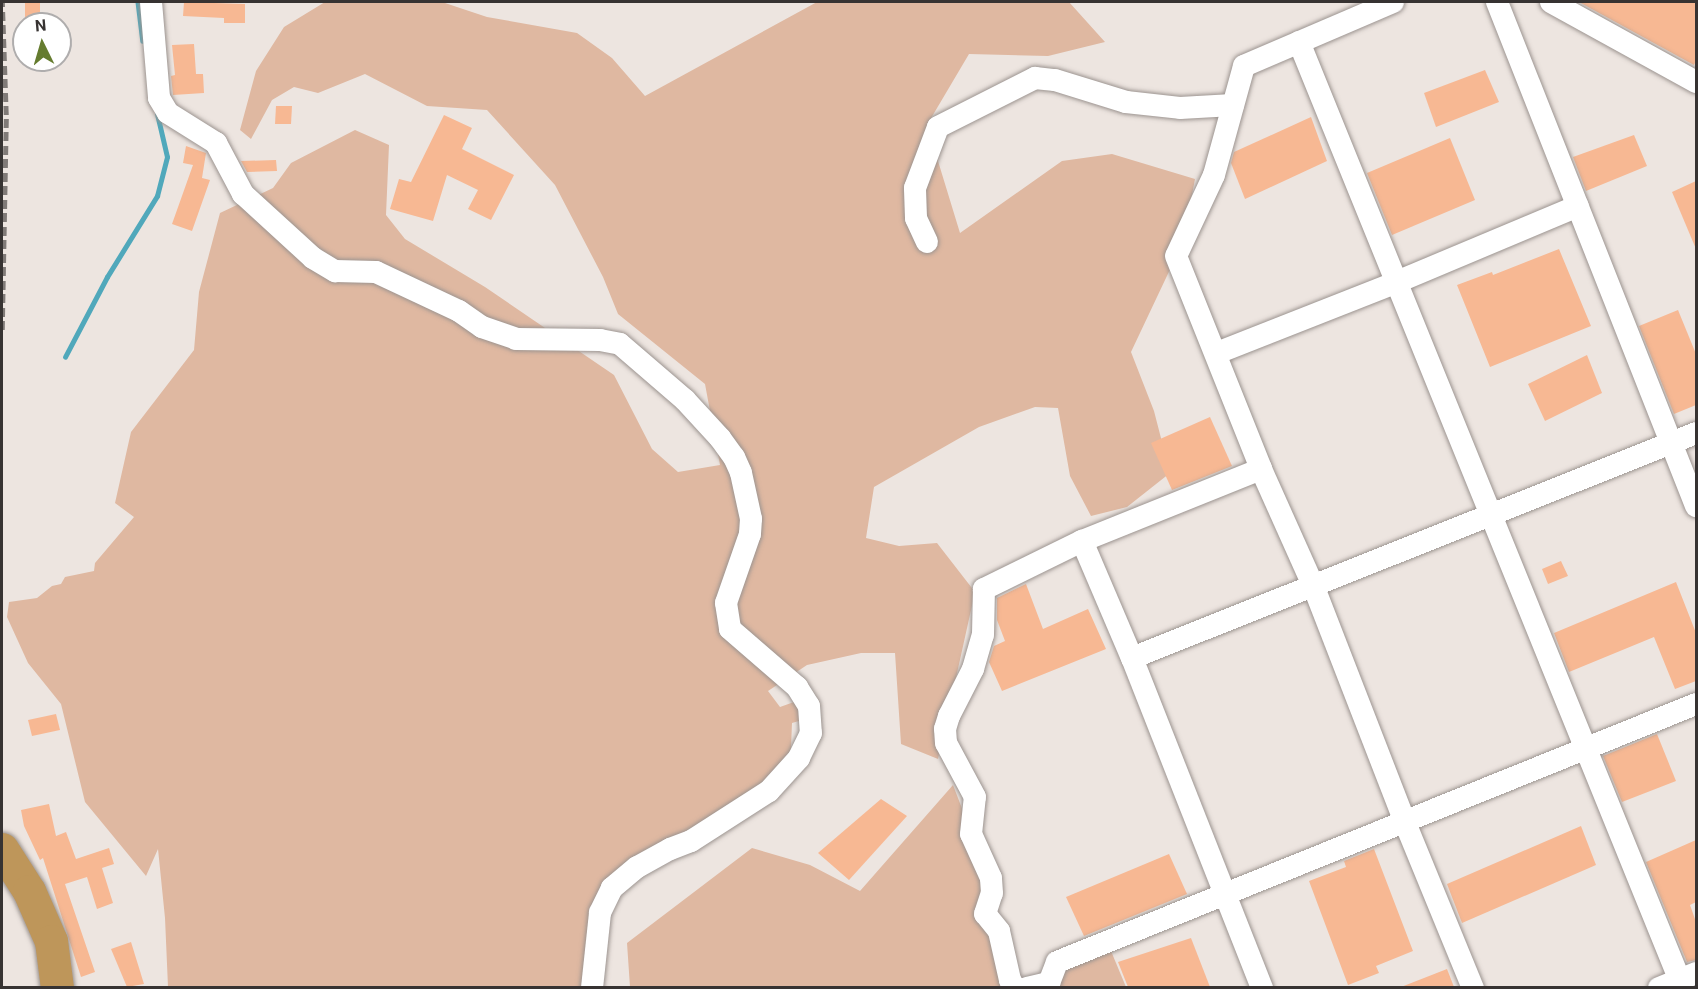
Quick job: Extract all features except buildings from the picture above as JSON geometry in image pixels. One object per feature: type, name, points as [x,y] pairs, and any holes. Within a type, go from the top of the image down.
[{"type":"highway","points":[[2,849],[29,891],[51,941],[57,987]]},
{"type":"street","points":[[151,2],[159,98],[168,113],[216,143],[243,194],[314,258],[335,272],[376,272],[459,311],[482,327],[516,339],[600,340],[620,344],[685,400],[720,438],[741,473],[751,519],[750,534],[726,603],[730,629],[796,687],[810,706],[811,733],[795,763],[770,791],[691,841],[670,849],[637,867],[612,888],[600,914],[592,987]]},
{"type":"street","points":[[1393,2],[1244,66],[1214,175],[1176,256],[1217,352],[1261,469],[1313,585],[1404,820],[1473,987]]},
{"type":"street","points":[[1497,2],[1696,506]]},
{"type":"street","points":[[1551,2],[1696,82]]},
{"type":"street","points":[[1299,42],[1680,982]]},
{"type":"street","points":[[927,242],[916,218],[915,188],[938,127],[1035,78],[1055,80],[1126,102],[1180,108],[1233,105]]},
{"type":"street","points":[[1217,352],[1397,282],[1578,206]]},
{"type":"street","points":[[1132,658],[1696,434]]},
{"type":"street","points":[[1017,987],[1014,987],[1010,980],[999,931],[985,914],[992,893],[992,878],[971,834],[975,797],[950,754],[945,729],[973,669],[983,636],[984,589],[1082,541],[1261,469]]},
{"type":"street","points":[[1082,541],[1132,658],[1262,987]]},
{"type":"street","points":[[1027,987],[1049,983],[1057,962],[1696,704]]},
{"type":"shaded area","points":[[325,2],[442,2],[487,17],[577,33],[612,58],[645,96],[817,2],[1069,2],[1105,42],[1048,56],[969,54],[927,125],[960,233],[1062,161],[1112,154],[1195,179],[1183,242],[1131,352],[1154,411],[1170,473],[1127,507],[1091,516],[1070,476],[1058,408],[1035,407],[979,427],[874,487],[866,538],[899,546],[937,543],[975,592],[938,759],[901,744],[895,653],[861,653],[807,665],[768,691],[780,707],[794,702],[816,716],[792,723],[787,768],[615,877],[601,987],[168,987],[165,918],[158,849],[146,876],[85,802],[61,704],[28,663],[7,617],[9,602],[37,598],[52,586],[61,584],[65,577],[94,571],[95,563],[134,517],[115,503],[131,432],[194,350],[199,292],[220,213],[273,188],[291,163],[355,130],[389,145],[386,215],[405,239],[485,287],[614,375],[652,449],[678,472],[720,465],[705,384],[618,314],[603,277],[555,185],[487,110],[427,106],[365,74],[318,93],[294,87],[272,100],[251,139],[240,130],[256,71],[284,27]]},
{"type":"shaded area","points":[[953,785],[986,871],[1009,987],[630,987],[627,943],[752,848],[810,865],[860,891]]},
{"type":"shaded area","points":[[1111,951],[1126,987],[1052,988],[1063,968]]},
{"type":"waterway","points":[[138,2],[143,41]]},
{"type":"waterway","points":[[65,357],[107,277],[157,196],[167,157],[157,114]]},
{"type":"railway","points":[[2,2],[6,115],[2,330]]}]
